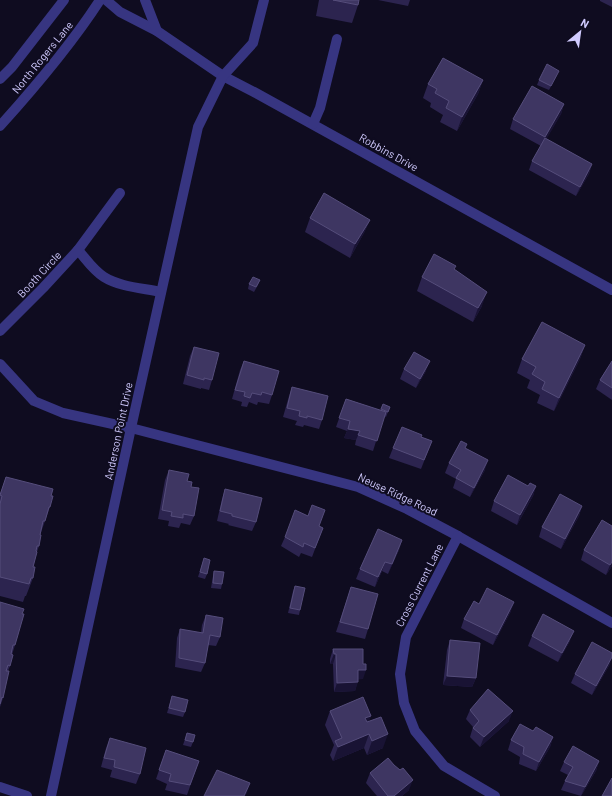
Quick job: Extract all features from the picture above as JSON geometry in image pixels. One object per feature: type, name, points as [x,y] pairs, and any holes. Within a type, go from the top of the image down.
[{"type":"street","name":"North Rogers Lane","points":[[0,79],[12,67],[64,0]]},
{"type":"street","name":"North Rogers Lane","points":[[0,126],[25,99],[85,22],[100,0]]},
{"type":"street","name":"Robbins Drive","points":[[106,0],[120,12],[157,31],[223,76],[313,124],[612,290]]},
{"type":"street","points":[[145,0],[157,31]]},
{"type":"street","name":"Anderson Point Drive","points":[[51,796],[130,428],[198,127],[223,76],[253,43],[264,0]]},
{"type":"street","points":[[313,124],[320,108],[337,39]]},
{"type":"street","name":"Booth Circle","points":[[0,331],[78,250],[120,193]]},
{"type":"street","name":"Booth Circle","points":[[78,250],[92,267],[103,276],[117,284],[161,292]]},
{"type":"street","points":[[0,364],[34,401],[64,413],[130,428]]},
{"type":"street","name":"Neuse Ridge Road","points":[[130,428],[358,487],[407,509],[458,536],[612,623]]},
{"type":"street","name":"Cross Current Lane","points":[[458,536],[406,636],[400,674],[404,703],[415,731],[444,766],[495,796]]},
{"type":"street","points":[[0,787],[27,796]]},
{"type":"building","points":[[333,0],[359,0],[358,5]]},
{"type":"building","points":[[443,58],[483,80],[462,117],[446,108],[449,101],[435,93],[437,89],[428,84]]},
{"type":"building","points":[[547,64],[559,71],[551,86],[539,80]]},
{"type":"building","points":[[532,86],[564,104],[545,137],[513,119]]},
{"type":"building","points":[[545,138],[592,164],[580,187],[532,161]]},
{"type":"building","points":[[324,193],[370,220],[355,244],[310,218]]},
{"type":"building","points":[[434,254],[456,266],[454,269],[487,292],[478,308],[422,277]]},
{"type":"building","points":[[253,277],[260,280],[256,287],[249,284]]},
{"type":"building","points":[[542,322],[585,345],[559,398],[542,389],[545,382],[532,374],[536,367],[522,359]]},
{"type":"building","points":[[194,347],[219,353],[212,380],[204,378],[204,380],[187,375]]},
{"type":"building","points":[[414,352],[430,361],[420,379],[404,369]]},
{"type":"building","points":[[244,361],[279,371],[272,395],[262,392],[261,395],[252,393],[250,398],[244,396],[245,392],[235,390]]},
{"type":"building","points":[[612,361],[612,388],[600,380]]},
{"type":"building","points":[[292,387],[328,396],[322,420],[307,416],[307,418],[299,416],[300,411],[287,408]]},
{"type":"building","points":[[346,399],[386,412],[377,441],[358,435],[360,431],[348,429],[350,421],[339,418]]},
{"type":"building","points":[[383,404],[390,407],[388,412],[381,409]]},
{"type":"building","points":[[402,427],[422,435],[421,437],[432,441],[424,460],[393,448]]},
{"type":"building","points":[[461,441],[467,444],[465,448],[488,460],[474,488],[456,478],[461,470],[449,463]]},
{"type":"building","points":[[169,470],[189,474],[187,481],[192,482],[191,487],[199,488],[194,516],[183,514],[183,518],[171,516],[172,512],[162,510]]},
{"type":"building","points":[[508,475],[528,486],[530,483],[536,486],[520,515],[494,501]]},
{"type":"building","points":[[6,477],[53,489],[50,507],[45,521],[43,521],[39,546],[37,546],[33,567],[35,567],[33,578],[31,578],[29,584],[0,577],[0,504],[2,496],[0,495]]},
{"type":"building","points":[[225,489],[262,498],[256,522],[232,516],[232,514],[220,511]]},
{"type":"building","points":[[560,494],[582,506],[565,539],[542,527]]},
{"type":"building","points":[[312,505],[325,510],[319,526],[323,528],[315,548],[304,543],[303,547],[285,537],[295,510],[308,516]]},
{"type":"building","points":[[602,520],[612,526],[612,562],[610,565],[584,550]]},
{"type":"building","points":[[378,529],[402,540],[392,564],[385,562],[378,577],[360,569]]},
{"type":"building","points":[[204,558],[210,560],[207,574],[200,572]]},
{"type":"building","points":[[214,571],[224,572],[222,584],[213,583]]},
{"type":"building","points":[[295,586],[305,588],[300,610],[290,608]]},
{"type":"building","points":[[351,587],[378,594],[368,629],[340,622]]},
{"type":"building","points":[[487,588],[514,602],[497,635],[464,619],[474,601],[479,604]]},
{"type":"building","points":[[0,602],[24,609],[22,614],[24,614],[15,645],[13,645],[11,654],[13,655],[10,666],[8,665],[6,671],[9,671],[3,698],[2,697],[0,704]]},
{"type":"building","points":[[543,614],[574,631],[562,653],[532,636]]},
{"type":"building","points":[[206,615],[223,618],[220,637],[210,635],[205,663],[179,658],[180,629],[203,633]]},
{"type":"building","points":[[450,640],[480,643],[476,678],[447,676]]},
{"type":"building","points":[[592,642],[612,653],[612,657],[596,686],[575,674]]},
{"type":"building","points":[[333,649],[363,649],[363,664],[366,664],[366,670],[358,670],[358,682],[337,683],[336,654],[334,654]]},
{"type":"building","points":[[488,689],[513,711],[484,737],[473,728],[479,721],[470,710]]},
{"type":"building","points":[[172,696],[188,700],[185,712],[169,708]]},
{"type":"building","points":[[363,697],[371,716],[365,718],[367,722],[381,717],[388,734],[372,741],[369,734],[338,747],[335,741],[342,738],[330,711]]},
{"type":"building","points":[[520,724],[533,731],[536,727],[553,737],[539,762],[523,754],[524,747],[511,740]]},
{"type":"building","points":[[187,733],[195,735],[193,742],[185,740]]},
{"type":"building","points":[[110,738],[146,748],[140,774],[114,767],[115,760],[104,758]]},
{"type":"building","points":[[573,746],[599,761],[585,787],[565,781],[573,767],[564,762]]},
{"type":"building","points":[[166,750],[199,761],[190,785],[169,781],[171,774],[159,770]]},
{"type":"building","points":[[388,758],[400,770],[403,768],[413,780],[394,796],[388,796],[370,773]]},
{"type":"building","points":[[217,770],[250,783],[244,796],[204,796]]},
{"type":"building","points":[[612,778],[612,796],[602,796]]}]
